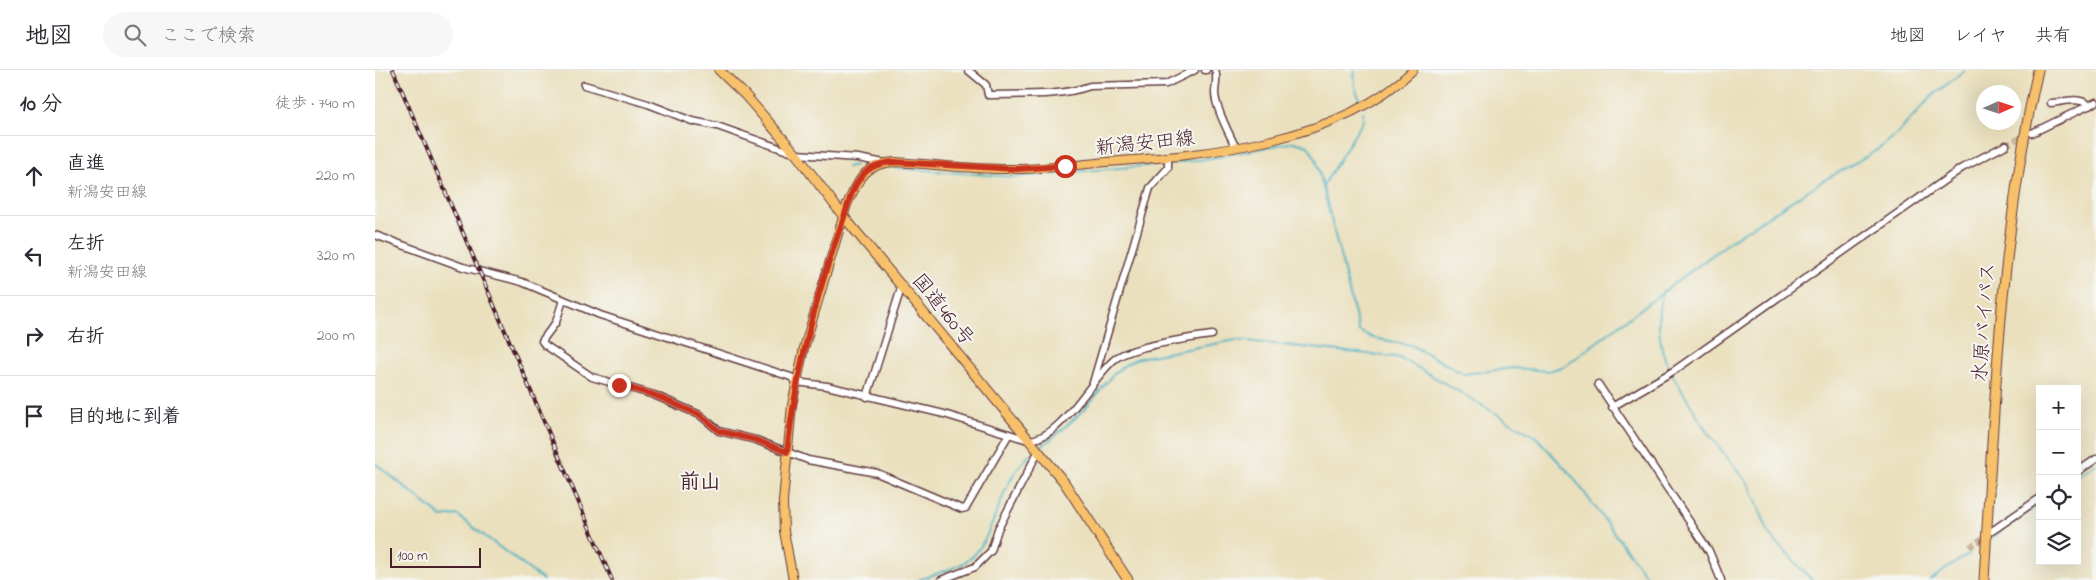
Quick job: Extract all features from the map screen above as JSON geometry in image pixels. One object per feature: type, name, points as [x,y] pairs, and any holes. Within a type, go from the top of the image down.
[{"type":"highway","name":"国道460号","points":[[719,70],[745,96],[796,154],[844,217],[1064,482],[1128,580]]},
{"type":"highway","name":"水原バイパス","points":[[1984,580],[1998,338],[2007,248],[2018,167],[2037,70]]},
{"type":"main road","name":"新潟安田線","points":[[884,163],[1016,169],[1167,157],[1235,146],[1298,133],[1344,116],[1373,100],[1413,70]]},
{"type":"main road","points":[[793,580],[784,531],[783,501],[796,382],[804,348],[847,204],[859,179],[875,166],[884,163]]},
{"type":"street","points":[[968,70],[986,85],[988,95],[1038,94],[1081,89],[1090,86],[1166,84],[1195,70]]},
{"type":"street","points":[[1215,70],[1218,84],[1215,92],[1216,97],[1235,146]]},
{"type":"street","points":[[583,85],[647,104],[796,154],[858,158],[884,163]]},
{"type":"street","points":[[2051,103],[2078,100],[2089,106]]},
{"type":"street","points":[[2031,133],[2096,102]]},
{"type":"street","points":[[1612,407],[1675,370],[1962,168],[2006,145]]},
{"type":"street","points":[[1092,387],[1150,188],[1169,168],[1167,157]]},
{"type":"street","points":[[375,235],[463,267],[528,284],[600,314],[791,377],[796,382],[827,386],[944,414],[1030,442],[1054,427],[1078,405],[1115,359],[1131,351],[1212,335]]},
{"type":"street","points":[[867,397],[901,285]]},
{"type":"street","points":[[563,300],[556,322],[542,341],[593,377],[654,395],[700,415],[719,431],[756,440],[808,460],[877,473],[962,509],[966,508],[1009,434]]},
{"type":"street","points":[[1598,384],[1709,551],[1721,580]]},
{"type":"street","points":[[941,580],[975,567],[991,550],[998,529],[1038,452]]},
{"type":"street","points":[[2081,469],[2096,459]]},
{"type":"street","points":[[1992,531],[2036,501]]},
{"type":"waterway","points":[[1354,70],[1355,87],[1360,101]]},
{"type":"waterway","points":[[1170,164],[1294,142],[1308,146],[1316,159],[1359,331],[1373,338],[1411,345],[1464,374],[1513,368],[1548,371],[1565,366],[1739,235],[1821,182],[1874,152],[1895,136],[1931,97],[1965,70]]},
{"type":"waterway","points":[[1323,186],[1363,121],[1363,112]]},
{"type":"waterway","points":[[894,168],[1015,177],[1166,164]]},
{"type":"waterway","points":[[847,167],[855,165]]},
{"type":"waterway","points":[[1663,290],[1659,310],[1659,331],[1660,341],[1670,370]]},
{"type":"waterway","points":[[1039,448],[1077,416],[1116,372],[1139,358],[1236,340],[1396,357],[1410,363],[1536,437],[1572,476],[1649,580]]},
{"type":"waterway","points":[[1672,374],[1707,432],[1750,486],[1770,536],[1812,580]]},
{"type":"waterway","points":[[919,580],[956,567],[975,554],[990,529],[1014,474],[1023,461],[1035,451]]},
{"type":"waterway","points":[[375,463],[442,517],[457,515],[543,580]]},
{"type":"waterway","points":[[2078,475],[2096,463]]},
{"type":"waterway","points":[[1992,538],[2036,507]]},
{"type":"waterway","points":[[1930,580],[1970,553]]},
{"type":"tunnel","points":[[2006,145],[2028,134]]},
{"type":"tunnel","points":[[1970,547],[1987,535]]},
{"type":"railway","points":[[393,70],[612,580]]},
{"type":"district","name":"前山","points":[[700,481]]},
{"type":"route","points":[[619,385],[654,395],[700,415],[719,431],[756,440],[787,452],[792,406],[804,348],[847,204],[859,179],[875,166],[894,162],[1016,169],[1065,166]]}]
